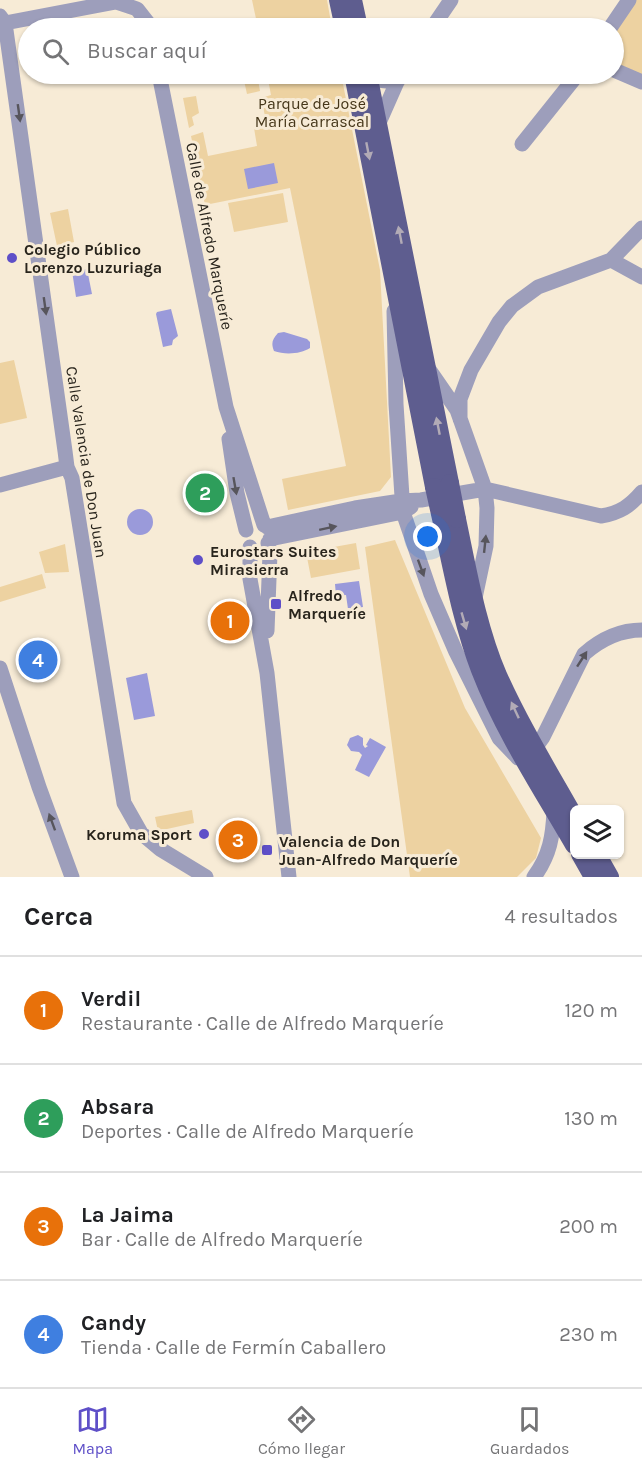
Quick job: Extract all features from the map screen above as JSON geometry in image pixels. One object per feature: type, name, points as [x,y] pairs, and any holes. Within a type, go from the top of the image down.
[{"type":"main road","points":[[338,0],[342,18]]},
{"type":"main road","points":[[353,0],[357,18]]},
{"type":"main road","points":[[355,84],[393,276],[442,485],[460,608],[474,654],[499,714],[570,838]]},
{"type":"main road","points":[[370,84],[426,365],[442,485]]},
{"type":"main road","points":[[449,521],[498,674],[535,748],[570,809]]},
{"type":"main road","points":[[582,859],[593,877]]},
{"type":"main road","points":[[599,859],[610,877]]},
{"type":"street","points":[[439,18],[451,0]]},
{"type":"street","points":[[617,18],[629,0]]},
{"type":"street","points":[[3,19],[116,2],[137,9],[144,18]]},
{"type":"street","name":"Calle Valencia de Don Juan","points":[[3,19],[67,467],[72,478],[124,803],[141,833],[160,849],[206,877]]},
{"type":"street","points":[[624,74],[642,82]]},
{"type":"street","name":"Calle de Alfredo Marqueríe","points":[[161,84],[226,407],[232,465],[246,530],[245,539],[249,547],[250,579],[267,673],[289,877]]},
{"type":"street","points":[[378,125],[396,84]]},
{"type":"street","points":[[522,144],[570,84]]},
{"type":"street","points":[[460,419],[460,399],[471,370],[499,322],[512,306],[538,287],[611,260],[642,228]]},
{"type":"street","points":[[611,260],[642,277]]},
{"type":"street","points":[[393,276],[396,404],[402,507],[439,615],[483,708],[499,738],[532,773]]},
{"type":"street","points":[[426,365],[453,402],[484,489],[487,508],[486,546],[475,598]]},
{"type":"street","points":[[441,386],[453,391],[466,384]]},
{"type":"street","name":"Calle de Alfredo Marqueríe","points":[[226,407],[268,534],[270,553],[267,592],[267,673]]},
{"type":"street","points":[[0,485],[67,467]]},
{"type":"street","points":[[246,530],[252,524],[268,534],[402,507],[421,500],[484,489],[602,516],[615,514],[626,508],[642,492]]},
{"type":"street","points":[[249,547],[258,549],[268,534]]},
{"type":"street","points":[[535,748],[543,737],[584,654],[613,634],[642,630]]},
{"type":"street","points":[[0,668],[39,787],[72,877]]},
{"type":"street","points":[[534,877],[548,856],[552,841],[554,810]]},
{"type":"green space","points":[[252,0],[327,0],[330,18],[256,18]]},
{"type":"green space","points":[[635,0],[642,0],[642,78],[624,70],[623,18]]},
{"type":"green space","points":[[245,84],[259,84],[260,91],[247,94]]},
{"type":"green space","name":"Parque de José María Carrascal","points":[[269,84],[343,84],[380,270],[391,477],[380,491],[288,510],[282,479],[346,466],[290,188],[205,205],[191,136],[203,132],[208,156],[257,146],[254,128],[267,125],[261,98],[271,95]]},
{"type":"green space","points":[[196,96],[199,113],[192,117],[194,125],[189,128],[183,98]]},
{"type":"green space","points":[[283,193],[288,222],[234,232],[228,203]]},
{"type":"green space","points":[[68,209],[74,242],[57,246],[50,213]]},
{"type":"green space","points":[[14,360],[27,418],[0,424],[0,363]]},
{"type":"green space","points":[[395,540],[465,708],[541,838],[536,858],[517,877],[410,877],[365,547]]},
{"type":"green space","points":[[356,543],[360,569],[311,578],[306,552]]},
{"type":"green space","points":[[65,544],[69,572],[45,573],[39,552]]},
{"type":"green space","points":[[42,574],[46,588],[0,602],[0,587]]},
{"type":"green space","points":[[192,810],[194,823],[158,831],[155,817]]},
{"type":"water","points":[[274,163],[278,183],[248,189],[244,169]]},
{"type":"water","points":[[87,269],[92,294],[76,297],[72,271]]},
{"type":"water","points":[[171,309],[178,336],[173,340],[172,345],[163,347],[156,314]]},
{"type":"water","points":[[284,332],[307,339],[310,342],[310,348],[293,353],[274,351],[273,340],[278,333]]},
{"type":"water","points":[[140,509],[149,513],[153,522],[149,531],[140,535],[131,531],[127,522],[131,513]]},
{"type":"water","points":[[359,581],[363,607],[348,609],[346,595],[336,596],[335,584]]},
{"type":"water","points":[[147,673],[155,716],[134,720],[126,678]]},
{"type":"water","points":[[358,735],[363,738],[365,748],[370,738],[386,747],[369,777],[355,770],[362,755],[351,751],[347,745],[350,738]]},
{"type":"place","name":"Colegio Público Lorenzo Luzuriaga","points":[[12,258]]},
{"type":"place","name":"Absara","points":[[205,493]]},
{"type":"place","name":"Eurostars Suites Mirasierra","points":[[198,560]]},
{"type":"place","name":"Alfredo Marqueríe","points":[[276,604]]},
{"type":"place","name":"Verdil","points":[[230,621]]},
{"type":"place","name":"Candy","points":[[38,660]]},
{"type":"place","name":"Koruma Sport","points":[[204,834]]},
{"type":"place","name":"La Jaima","points":[[238,840]]},
{"type":"place","name":"Valencia de Don Juan-Alfredo Marqueríe","points":[[267,850]]}]
